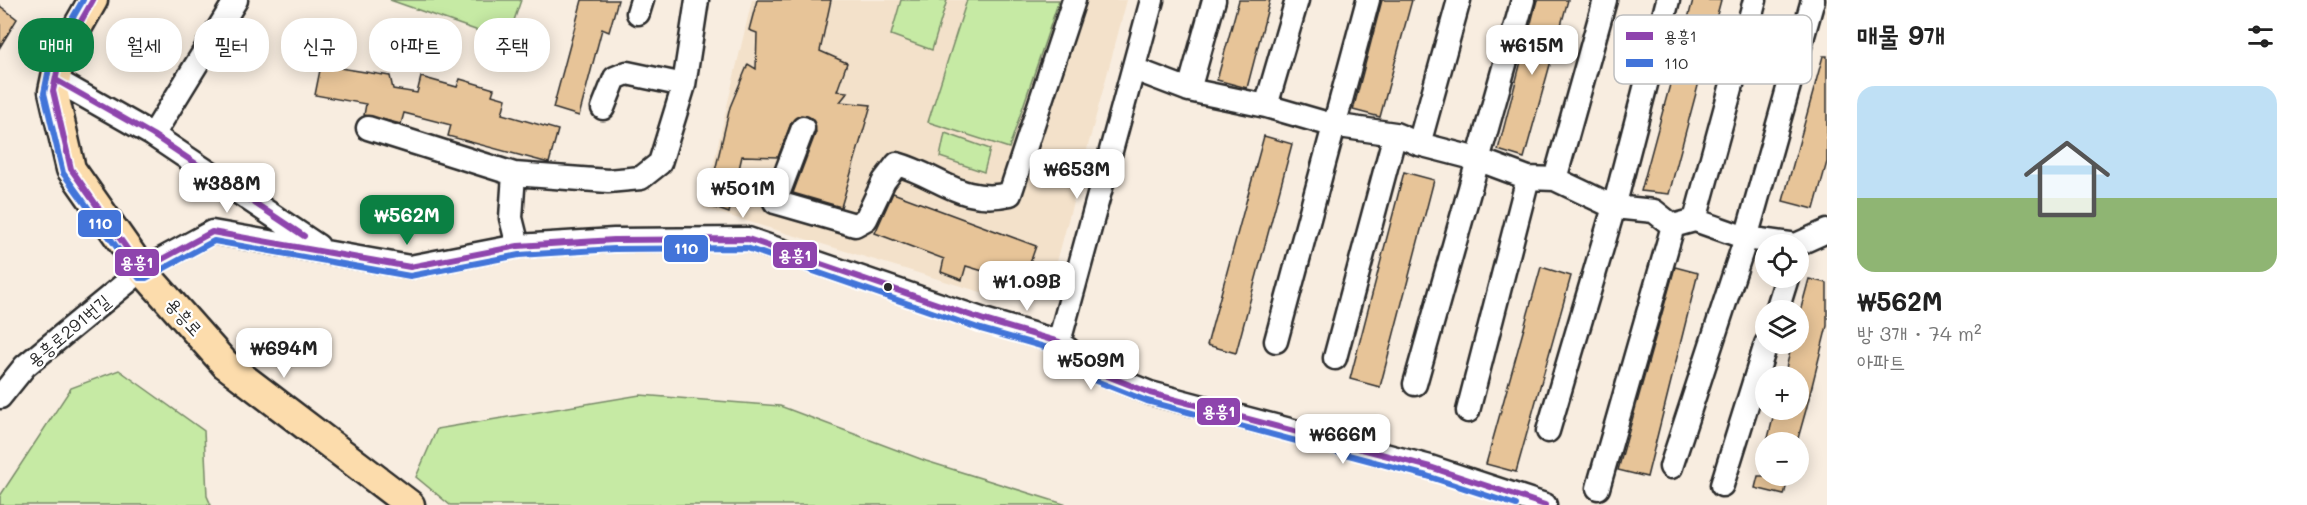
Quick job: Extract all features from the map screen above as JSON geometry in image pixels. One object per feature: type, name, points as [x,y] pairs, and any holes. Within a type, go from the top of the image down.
[{"type":"main road","name":"용흥로","points":[[93,0],[60,58],[53,92],[71,169],[142,270],[225,364],[410,505]]},
{"type":"street","points":[[153,135],[195,62],[236,0]]},
{"type":"street","points":[[368,128],[514,174],[608,181],[641,178],[660,163],[684,85],[697,0]]},
{"type":"street","points":[[803,128],[775,202],[855,225],[866,219],[884,181],[897,165],[918,170],[950,189],[991,198],[1010,194],[1074,0]]},
{"type":"street","points":[[1152,0],[1059,342],[1095,371],[1150,393],[1430,467],[1545,505]]},
{"type":"street","points":[[1189,90],[1214,0]]},
{"type":"street","points":[[1266,106],[1297,0]]},
{"type":"street","points":[[1276,340],[1332,125],[1368,0]]},
{"type":"street","points":[[1419,144],[1459,0]]},
{"type":"street","points":[[1415,384],[1523,0]]},
{"type":"street","points":[[1555,180],[1605,0]]},
{"type":"street","points":[[1664,15],[1668,0]]},
{"type":"street","points":[[1751,15],[1755,0]]},
{"type":"street","points":[[1809,15],[1813,0]]},
{"type":"street","points":[[1134,69],[1189,90],[1266,106],[1332,125],[1395,134],[1419,144],[1477,159],[1528,178],[1555,180],[1614,207],[1654,211],[1673,226]]},
{"type":"street","points":[[603,108],[615,78],[627,74],[684,85]]},
{"type":"street","points":[[56,80],[153,135],[327,251]]},
{"type":"street","points":[[1548,431],[1614,207],[1646,84]]},
{"type":"street","points":[[1695,219],[1732,84]]},
{"type":"street","points":[[1671,467],[1746,238],[1789,84]]},
{"type":"street","points":[[1335,358],[1395,134]]},
{"type":"street","points":[[514,174],[511,218],[518,246]]},
{"type":"street","points":[[1468,411],[1528,178]]},
{"type":"street","points":[[1673,226],[1695,219],[1755,239]]},
{"type":"street","points":[[1598,488],[1673,226]]},
{"type":"street","points":[[1809,239],[1827,231]]},
{"type":"street","name":"용흥로291번길","points":[[0,397],[25,366],[142,270],[212,232],[410,267],[518,246],[614,240],[748,239],[984,320],[1059,342]]},
{"type":"street","points":[[1722,484],[1763,354]]},
{"type":"shaded area","points":[[752,0],[1127,0],[1050,288],[994,296],[703,208]]},
{"type":"green space","points":[[390,0],[521,0],[515,18],[474,18],[474,29],[462,25],[462,18],[441,18]]},
{"type":"green space","points":[[901,0],[947,0],[932,50],[891,35]]},
{"type":"green space","points":[[967,0],[1059,0],[1009,148],[928,122]]},
{"type":"green space","points":[[945,133],[990,149],[984,172],[940,157]]},
{"type":"green space","points":[[119,370],[204,431],[207,496],[211,505],[0,505],[0,496],[71,388]]},
{"type":"green space","points":[[640,395],[780,406],[926,461],[1067,505],[450,505],[416,477],[437,429]]},
{"type":"building","points":[[582,0],[618,0],[609,32],[602,29],[579,116],[553,108]]},
{"type":"building","points":[[757,0],[831,0],[820,51],[847,63],[837,91],[848,92],[840,102],[871,105],[841,207],[793,193],[816,132],[813,119],[801,115],[791,123],[778,157],[742,156],[729,213],[707,205],[730,107],[748,64],[756,69],[757,33],[749,30]]},
{"type":"building","points":[[1239,0],[1270,0],[1247,88],[1217,80]]},
{"type":"building","points":[[1382,0],[1412,0],[1380,117],[1353,110]]},
{"type":"building","points":[[1537,0],[1568,0],[1524,158],[1498,150]]},
{"type":"building","points":[[1693,0],[1721,0],[1717,15],[1689,15]]},
{"type":"building","points":[[0,6],[17,19],[0,47]]},
{"type":"building","points":[[1823,56],[1827,56],[1827,162],[1814,209],[1783,201]]},
{"type":"building","points":[[357,71],[390,76],[393,89],[417,93],[421,77],[457,87],[460,79],[494,89],[492,95],[506,99],[502,114],[558,130],[549,163],[448,136],[451,125],[404,113],[401,124],[364,115],[366,104],[315,95],[320,72]]},
{"type":"building","points":[[1670,84],[1698,84],[1669,194],[1641,191]]},
{"type":"building","points":[[1264,136],[1292,144],[1236,353],[1207,345]]},
{"type":"building","points":[[1404,172],[1434,180],[1380,387],[1350,379]]},
{"type":"building","points":[[893,193],[1036,246],[1023,283],[966,266],[962,280],[941,272],[944,259],[875,233]]},
{"type":"building","points":[[1541,267],[1571,276],[1516,472],[1486,464]]},
{"type":"building","points":[[1675,267],[1698,273],[1647,477],[1618,470]]},
{"type":"building","points":[[1809,279],[1827,283],[1827,326],[1809,398],[1809,366],[1786,366],[1790,354],[1809,354],[1809,300],[1803,300],[1807,288],[1809,288]]},
{"type":"building","points":[[1772,420],[1803,420],[1800,432],[1770,432]]},
{"type":"building","points":[[1756,486],[1786,486],[1784,495],[1755,488]]},
{"type":"transit line","name":"110","points":[[83,0],[52,54],[44,93],[63,173],[139,278],[146,278],[214,241],[410,276],[519,255],[614,249],[747,248],[981,329],[1055,350],[1091,379],[1147,401],[1427,476],[1516,505]]},
{"type":"transit line","name":"용흥1","points":[[93,0],[60,58],[53,91],[71,169],[142,270],[212,232],[410,267],[518,246],[614,240],[748,239],[984,320],[1059,342],[1095,371],[1150,393],[1430,467],[1545,505]]},
{"type":"transit line","name":"용흥1","points":[[56,80],[153,135],[304,236]]}]
